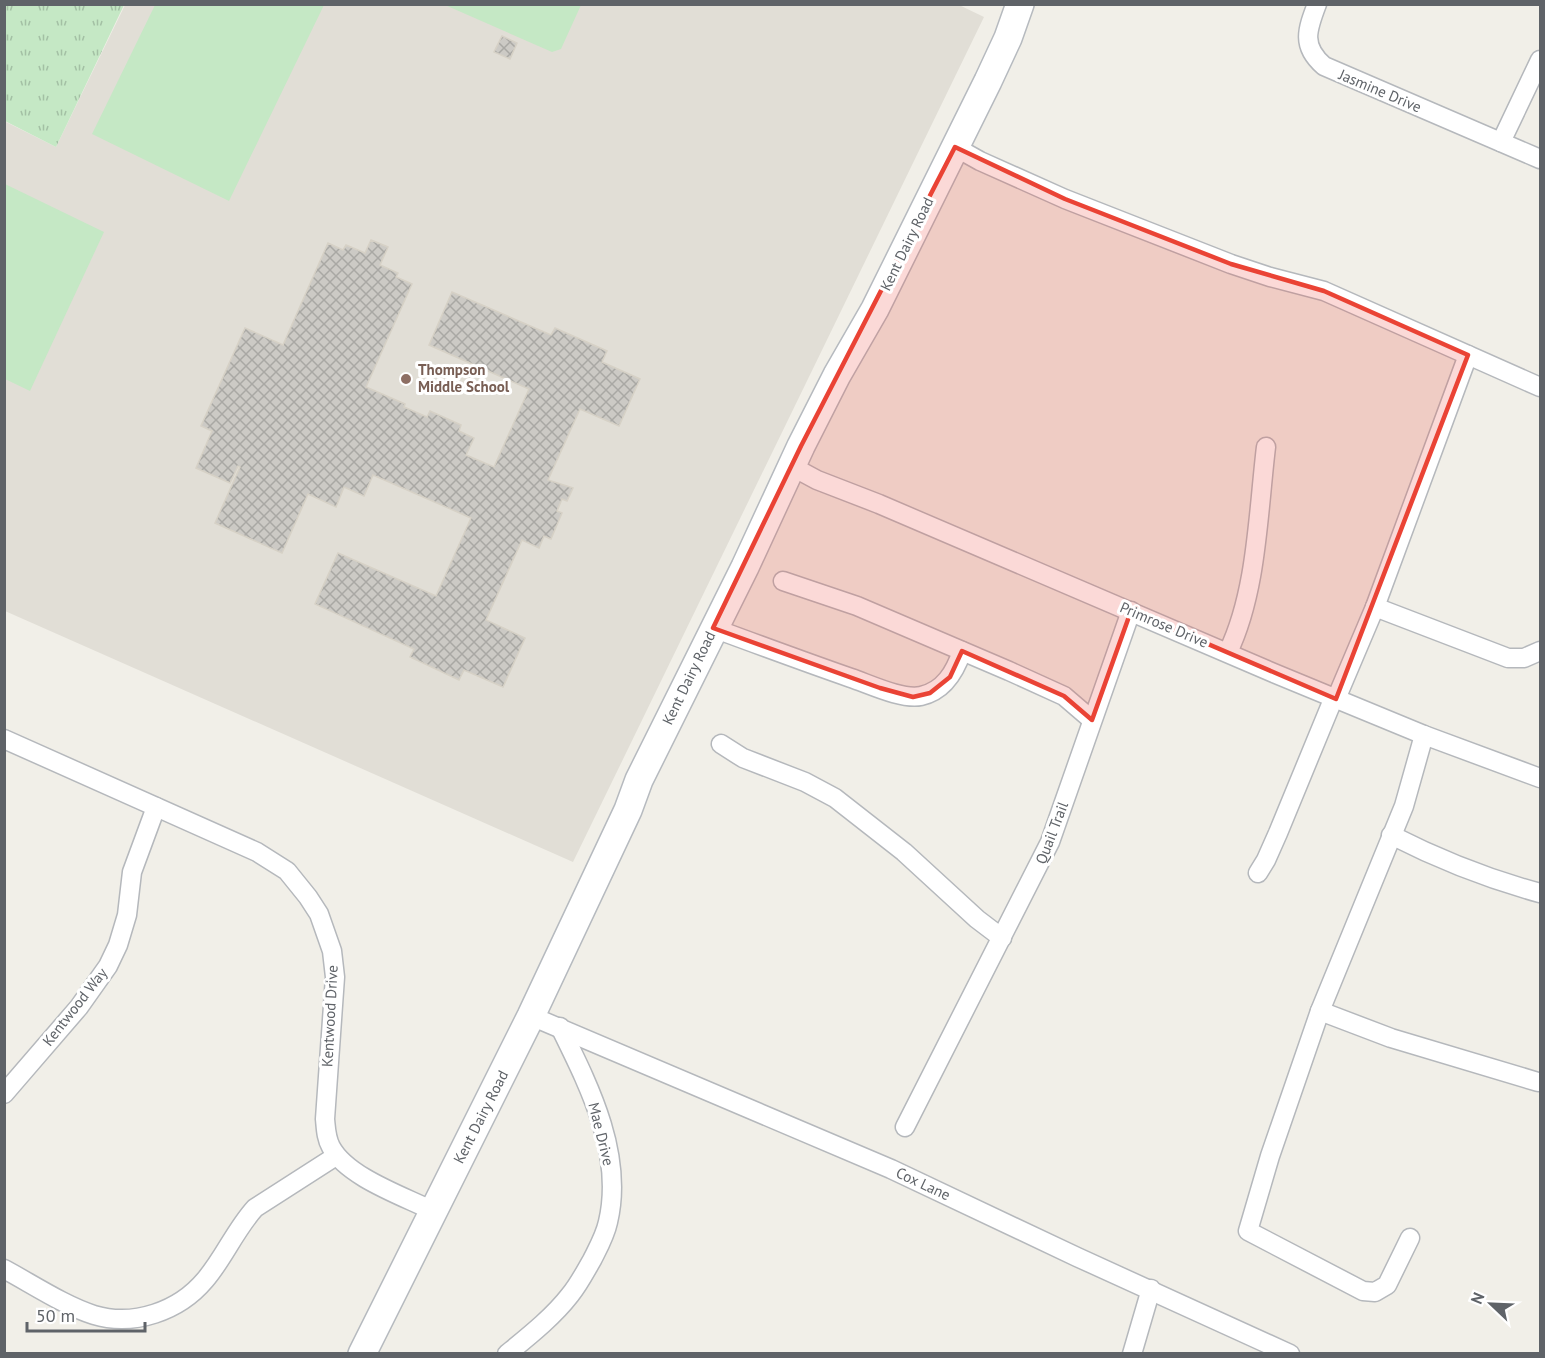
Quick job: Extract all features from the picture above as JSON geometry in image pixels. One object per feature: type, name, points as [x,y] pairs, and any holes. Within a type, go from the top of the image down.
[{"type":"street","name":"Jasmine Drive","points":[[1317,4],[1308,32],[1308,40],[1315,58],[1324,66],[1540,159]]},
{"type":"street","name":"Kent Dairy Road","points":[[363,1353],[531,1016],[628,810],[639,780],[757,542],[791,466],[837,375],[875,309],[1003,49],[1018,5]]},
{"type":"street","points":[[1501,142],[1540,60]]},
{"type":"street","points":[[955,147],[980,161],[1065,199],[1241,267],[1324,291],[1540,387]]},
{"type":"street","points":[[1258,873],[1270,851],[1332,702],[1336,699],[1375,607],[1468,355]]},
{"type":"street","points":[[1228,652],[1237,633],[1252,562],[1266,447]]},
{"type":"street","name":"Primrose Drive","points":[[791,466],[817,480],[879,504],[1336,699],[1540,778]]},
{"type":"street","points":[[783,581],[856,606],[1064,696],[1092,720]]},
{"type":"street","points":[[1375,607],[1508,658],[1524,658],[1540,651]]},
{"type":"street","name":"Quail Trail","points":[[905,1127],[1050,842],[1131,611]]},
{"type":"street","points":[[713,628],[870,685],[913,697],[930,693],[944,684],[955,669],[962,651]]},
{"type":"street","points":[[1410,1238],[1387,1285],[1375,1292],[1363,1291],[1248,1231],[1270,1156],[1320,1011],[1404,806],[1424,735]]},
{"type":"street","name":"Kentwood Drive","points":[[4,739],[257,852],[287,871],[297,883],[319,915],[332,951],[335,976],[325,1119],[327,1138],[336,1156]]},
{"type":"street","points":[[721,744],[743,758],[805,782],[835,798],[904,852],[977,920],[1002,938]]},
{"type":"street","name":"Kentwood Way","points":[[4,1094],[79,1007],[108,966],[118,945],[127,915],[132,872],[156,807]]},
{"type":"street","points":[[1391,835],[1461,868],[1492,880],[1540,893]]},
{"type":"street","points":[[1320,1011],[1390,1038],[1538,1083]]},
{"type":"street","name":"Cox Lane","points":[[531,1016],[891,1169],[1077,1257],[1290,1353]]},
{"type":"street","name":"Mae Drive","points":[[507,1353],[539,1328],[571,1295],[601,1241],[608,1222],[612,1182],[609,1151],[597,1109],[560,1027]]},
{"type":"street","points":[[4,1269],[94,1315],[120,1319],[159,1313],[179,1304],[207,1278],[244,1220],[255,1209],[336,1156],[352,1170],[434,1211]]},
{"type":"street","points":[[1132,1353],[1151,1289]]},
{"type":"highlighted area","points":[[955,147],[1065,199],[1231,264],[1324,291],[1468,355],[1336,699],[1131,611],[1092,720],[1064,696],[962,651],[950,677],[930,693],[913,697],[880,688],[713,628],[801,446]]},
{"type":"shaded area","name":"Thompson Middle School","points":[[957,4],[984,17],[573,862],[5,611],[4,121],[56,147],[125,5]]},
{"type":"green space","points":[[581,4],[561,49],[552,52],[445,5]]},
{"type":"green space","points":[[4,5],[124,5],[56,147],[5,121]]},
{"type":"green space","points":[[155,5],[324,5],[229,201],[92,134]]},
{"type":"green space","points":[[5,184],[104,232],[30,391],[5,379]]},
{"type":"building","points":[[502,36],[517,43],[510,59],[494,52]]},
{"type":"building","points":[[371,240],[388,247],[380,265],[398,273],[396,277],[412,284],[366,387],[405,404],[404,407],[427,417],[430,411],[461,425],[459,431],[474,438],[466,455],[494,467],[529,389],[429,345],[452,292],[551,335],[555,328],[607,351],[602,362],[640,379],[619,426],[580,409],[548,480],[573,488],[567,501],[562,499],[557,511],[562,513],[551,539],[544,536],[539,548],[522,540],[486,620],[525,638],[503,687],[464,670],[459,680],[410,657],[414,649],[315,604],[338,553],[436,596],[471,518],[373,475],[364,496],[344,487],[336,507],[308,494],[282,553],[215,523],[240,467],[238,466],[230,483],[196,468],[212,431],[201,426],[245,328],[283,345],[328,243],[343,250],[346,245],[365,253]]},
{"type":"place","name":"Thompson Middle School","points":[[406,379]]}]
